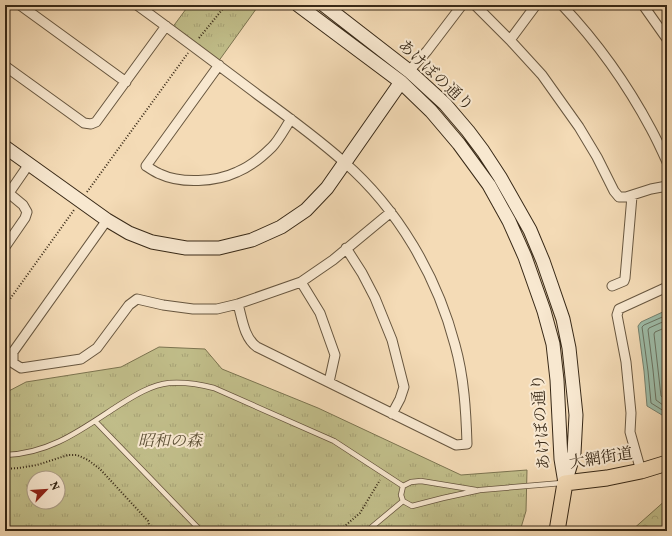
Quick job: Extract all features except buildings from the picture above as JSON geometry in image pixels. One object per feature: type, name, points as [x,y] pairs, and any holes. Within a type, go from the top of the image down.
[{"type":"main road","name":"大網街道","points":[[557,531],[564,483],[607,478],[641,471],[667,463]]},
{"type":"street","points":[[20,5],[126,82]]},
{"type":"street","points":[[137,5],[291,119],[344,162],[391,212],[412,242],[428,273],[444,309],[456,345],[462,378],[468,444],[456,445],[253,344],[246,335],[238,304]]},
{"type":"street","name":"あけぼの通り","points":[[298,5],[401,82],[431,110],[459,144],[489,185],[509,221],[526,257],[553,344],[564,483]]},
{"type":"street","name":"あけぼの通り","points":[[324,5],[409,71],[445,104],[483,151],[514,200],[530,230],[543,261],[563,319],[569,348],[576,415],[574,452],[564,483]]},
{"type":"street","points":[[409,71],[427,51],[462,5]]},
{"type":"street","points":[[475,5],[542,75],[579,127],[597,157],[614,191],[619,197],[626,198],[651,189],[667,186]]},
{"type":"street","points":[[510,40],[536,5]]},
{"type":"street","points":[[562,5],[600,48],[630,92],[651,129],[667,162]]},
{"type":"street","points":[[643,5],[667,39]]},
{"type":"street","points":[[5,66],[84,124],[90,124],[96,122],[166,26]]},
{"type":"street","points":[[219,65],[146,166],[160,174],[176,179],[195,181],[218,178],[237,172],[256,160],[273,146],[291,119]]},
{"type":"street","points":[[5,147],[107,220],[129,233],[152,242],[186,248],[219,248],[252,240],[281,227],[306,210],[327,188],[401,82]]},
{"type":"street","points":[[5,247],[25,218],[27,212],[23,205],[7,192],[29,164]]},
{"type":"street","points":[[612,286],[624,281],[625,278],[632,196]]},
{"type":"street","points":[[107,220],[13,352],[13,362],[21,368],[81,359],[97,348],[129,305],[137,299],[163,305],[193,309],[217,309],[238,304],[301,282],[333,260],[391,212]]},
{"type":"street","points":[[346,248],[362,273],[375,298],[392,340],[404,387],[400,400],[392,414]]},
{"type":"street","points":[[301,282],[320,313],[335,355],[330,382]]},
{"type":"street","points":[[641,471],[630,432],[631,413],[626,362],[616,315],[619,310],[667,287]]},
{"type":"lane","points":[[5,455],[29,452],[71,436],[145,390],[168,383],[194,383],[214,388],[334,441],[403,486]]},
{"type":"lane","points":[[95,421],[201,531]]},
{"type":"lane","points":[[403,486],[411,482],[421,482],[480,490]]},
{"type":"lane","points":[[403,486],[401,495],[403,501],[412,506],[480,490],[564,483]]},
{"type":"lane","points":[[367,531],[403,501]]},
{"type":"path","points":[[5,306],[193,46],[226,5]]},
{"type":"path","points":[[5,469],[37,465],[68,455],[77,454],[100,469],[148,521],[150,531]]},
{"type":"path","points":[[339,531],[360,513],[384,474]]},
{"type":"green space","points":[[189,5],[259,5],[218,62],[172,28]]},
{"type":"green space","name":"昭和の森","points":[[159,347],[205,349],[222,369],[318,408],[461,475],[527,470],[526,511],[520,531],[5,531],[5,393],[26,382],[121,367]]},
{"type":"green space","points":[[667,499],[667,531],[631,531]]},
{"type":"water","points":[[667,310],[667,418],[647,406],[638,326],[641,322]]}]
